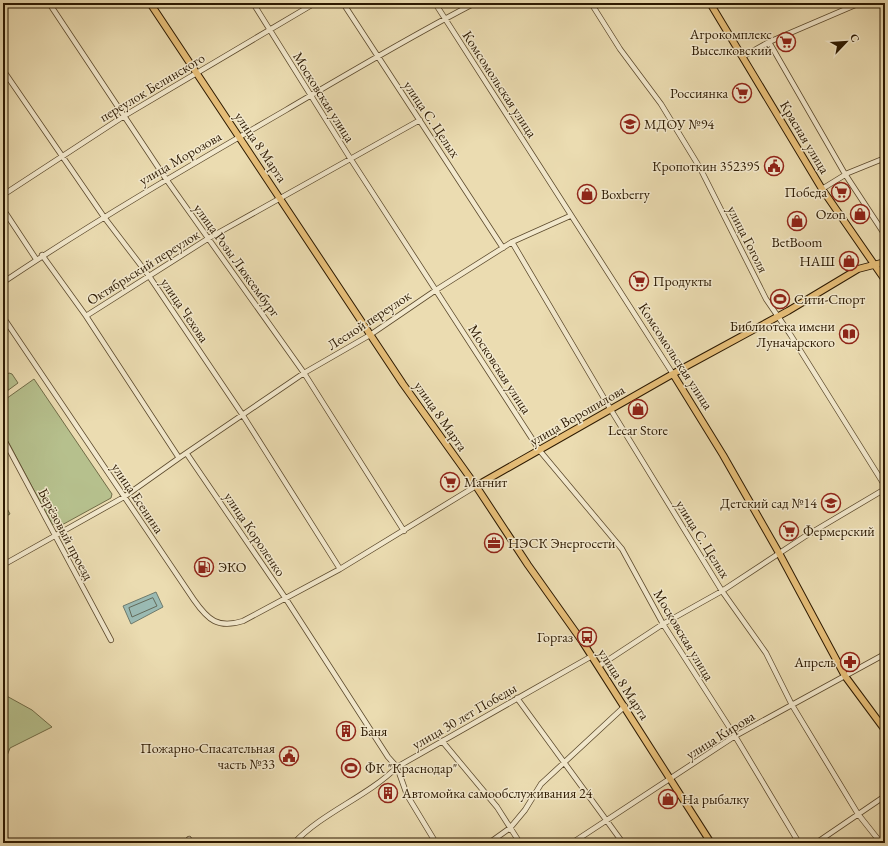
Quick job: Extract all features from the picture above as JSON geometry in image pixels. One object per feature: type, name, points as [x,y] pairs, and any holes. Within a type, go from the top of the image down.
[{"type":"main road","name":"улица 8 Марта","points":[[150,3],[240,136],[370,335],[476,486],[599,666],[711,843]]},
{"type":"main road","name":"Красная улица","points":[[710,3],[822,189],[885,280]]},
{"type":"main road","name":"улица Ворошилова","points":[[476,486],[778,316],[858,269],[885,262]]},
{"type":"main road","name":"Комсомольская улица","points":[[673,374],[709,430],[779,553],[845,676],[885,730]]},
{"type":"street","name":"улица Розы Люксембург","points":[[49,3],[166,179],[304,373],[404,531]]},
{"type":"street","name":"Московская улица","points":[[252,3],[310,96],[540,451],[622,549],[663,624],[735,736],[799,843]]},
{"type":"street","name":"переулок Белинского","points":[[3,195],[61,155],[124,116],[315,3]]},
{"type":"street","name":"улица С. Целых","points":[[343,3],[503,248]]},
{"type":"street","name":"Комсомольская улица","points":[[435,3],[570,216],[673,374]]},
{"type":"street","name":"улица Морозова","points":[[4,282],[42,255],[166,179],[377,57],[475,3]]},
{"type":"street","name":"улица Гоголя","points":[[590,3],[620,49],[661,104],[696,161],[766,299],[885,487]]},
{"type":"street","points":[[742,57],[769,42],[860,3]]},
{"type":"street","name":"Красная улица","points":[[769,42],[845,174],[885,235]]},
{"type":"street","name":"улица Чехова","points":[[3,70],[104,217],[149,276],[242,414],[340,568]]},
{"type":"street","name":"Октябрьский переулок","points":[[86,316],[209,238],[420,120]]},
{"type":"street","points":[[822,189],[845,174],[885,158]]},
{"type":"street","points":[[3,209],[36,259]]},
{"type":"street","name":"Лесной переулок","points":[[187,454],[242,414],[304,373],[370,335],[436,290],[512,242],[570,216]]},
{"type":"street","name":"улица С. Целых","points":[[512,242],[611,410],[722,591],[766,653],[792,704],[858,814],[880,843]]},
{"type":"street","points":[[42,255],[86,316],[179,458]]},
{"type":"street","name":"улица Есенина","points":[[3,317],[205,615],[212,621],[222,624],[234,624],[286,599]]},
{"type":"street","name":"Берёзовый проезд","points":[[3,438],[110,640]]},
{"type":"street","points":[[3,565],[124,497],[179,458],[187,454]]},
{"type":"street","name":"улица Короленко","points":[[187,454],[286,599],[384,751],[397,767],[408,795],[436,843]]},
{"type":"street","name":"улица Ворошилова","points":[[286,599],[404,531],[476,486]]},
{"type":"street","points":[[599,666],[663,624],[722,591],[779,553],[885,487]]},
{"type":"street","name":"улица Кирова","points":[[572,843],[735,736],[885,654]]},
{"type":"street","name":"улица 30 лет Победы","points":[[294,843],[307,829],[385,778],[397,767],[592,656]]},
{"type":"street","points":[[517,698],[607,819],[623,843]]},
{"type":"street","points":[[489,843],[510,828],[525,810],[541,784],[564,761],[625,706]]},
{"type":"street","points":[[442,741],[497,807],[520,843]]},
{"type":"street","points":[[816,843],[885,796]]},
{"type":"street","points":[[189,839],[192,843]]},
{"type":"green space","points":[[9,373],[12,374],[18,383],[3,394],[3,376]]},
{"type":"green space","points":[[34,379],[112,494],[111,498],[60,526],[52,524],[3,432],[3,401]]},
{"type":"green space","points":[[3,501],[10,514],[3,518]]},
{"type":"green space","points":[[3,694],[32,710],[52,727],[10,748],[3,766]]},
{"type":"water","points":[[156,592],[163,607],[131,624],[123,606]]},
{"type":"place","name":"Агрокомплекс Выселковский","points":[[786,42]]},
{"type":"place","name":"Россиянка","points":[[742,93]]},
{"type":"place","name":"МДОУ №94","points":[[630,124]]},
{"type":"place","name":"Кропоткин 352395","points":[[774,166]]},
{"type":"place","name":"Победа","points":[[841,192]]},
{"type":"place","name":"Boxberry","points":[[587,194]]},
{"type":"place","name":"Ozon","points":[[860,214]]},
{"type":"place","name":"BetBoom","points":[[797,221]]},
{"type":"place","name":"НАШ","points":[[849,261]]},
{"type":"place","name":"Продукты","points":[[639,281]]},
{"type":"place","name":"Сити-Спорт","points":[[780,299]]},
{"type":"place","name":"Библиотека имени Луначарского","points":[[849,334]]},
{"type":"place","name":"Lecar Store","points":[[638,409]]},
{"type":"place","name":"Магнит","points":[[450,482]]},
{"type":"place","name":"Детский сад №14","points":[[831,503]]},
{"type":"place","name":"Фермерский","points":[[789,531]]},
{"type":"place","name":"НЭСК Энергосети","points":[[494,543]]},
{"type":"place","name":"ЭКО","points":[[204,567]]},
{"type":"place","name":"Горгаз","points":[[587,637]]},
{"type":"place","name":"Апрель","points":[[850,662]]},
{"type":"place","name":"Баня","points":[[346,731]]},
{"type":"place","name":"Пожарно-Спасательная часть №33","points":[[289,756]]},
{"type":"place","name":"ФК \"Краснодар\"","points":[[351,768]]},
{"type":"place","name":"Автомойка самообслуживания 24","points":[[388,793]]},
{"type":"place","name":"На рыбалку","points":[[668,799]]}]
